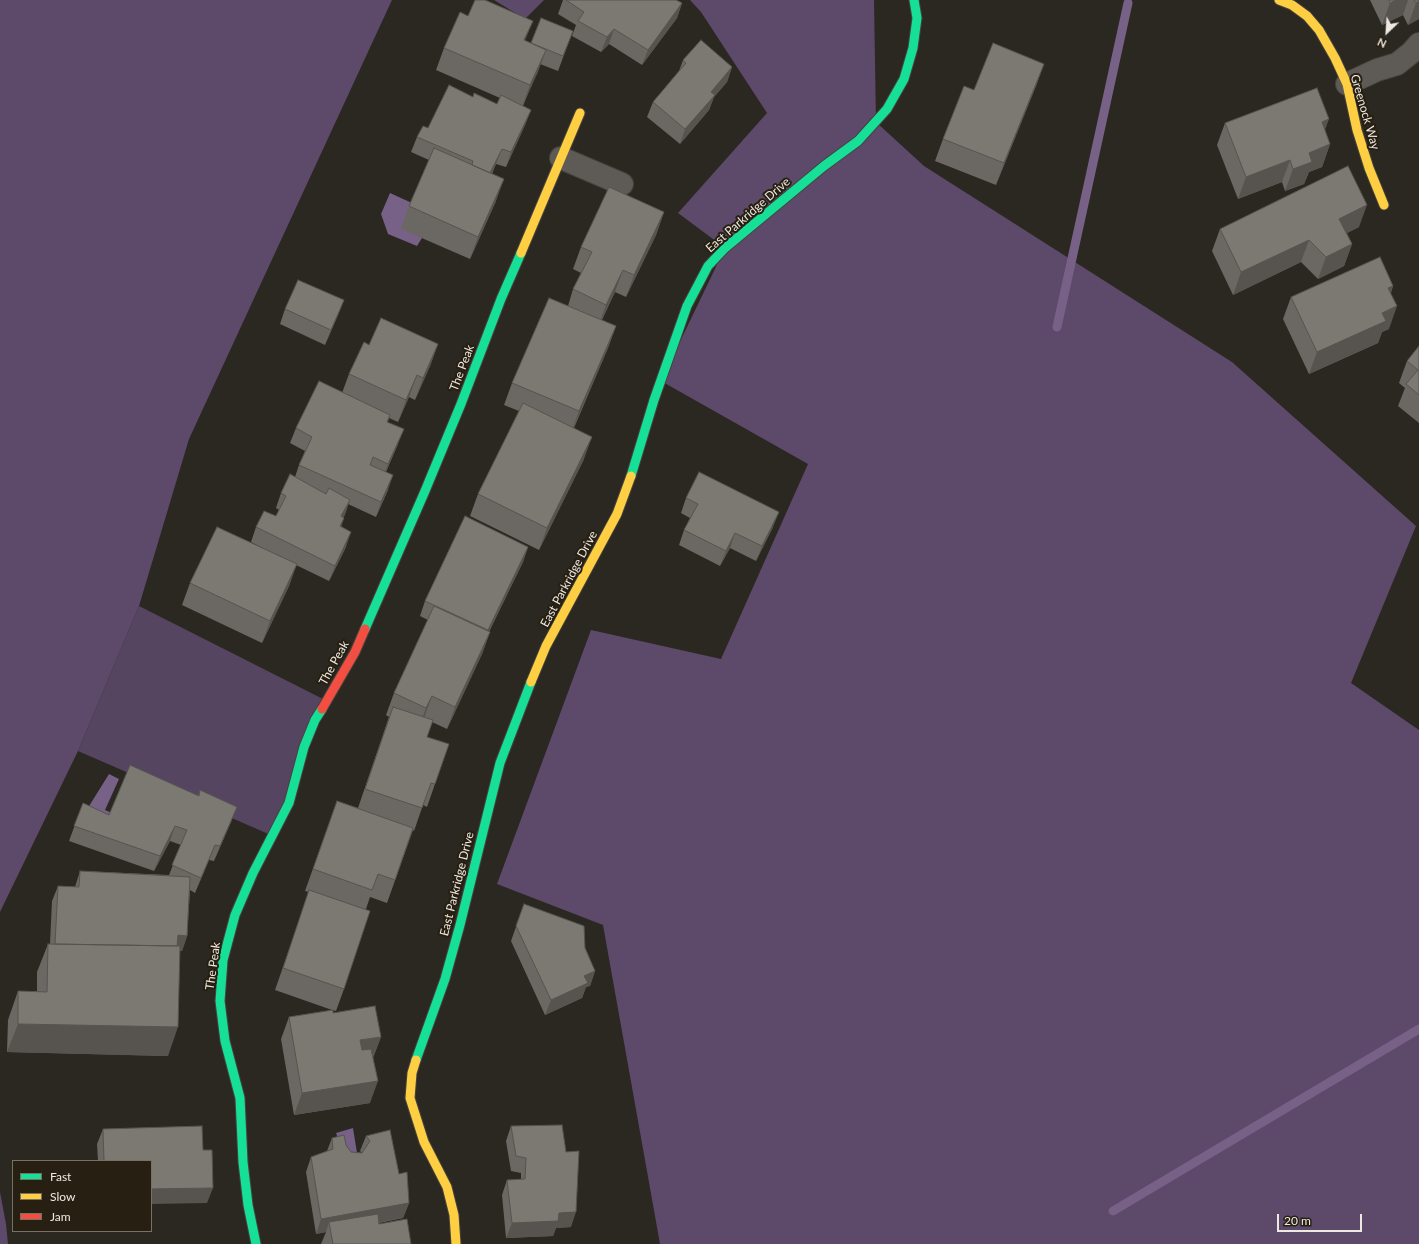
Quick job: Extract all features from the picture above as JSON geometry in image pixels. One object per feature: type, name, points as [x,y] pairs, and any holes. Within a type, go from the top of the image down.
[{"type":"street","name":"East Parkridge Drive","points":[[456,1244],[454,1216],[447,1187],[424,1142],[410,1098],[412,1073],[448,966],[460,925],[500,763],[513,727],[546,646],[617,514],[634,469],[654,400],[687,306],[708,266],[725,248],[824,166],[858,141],[887,109],[904,80],[913,48],[916,18],[914,0]]},
{"type":"street","name":"Greenock Way","points":[[1279,0],[1292,6],[1307,16],[1319,30],[1335,58],[1347,84],[1357,130],[1369,168],[1384,205]]},
{"type":"street","points":[[1347,84],[1377,70],[1397,64],[1412,52],[1419,44]]},
{"type":"street","name":"The Peak","points":[[256,1244],[248,1205],[243,1162],[240,1098],[225,1040],[220,1001],[223,960],[235,915],[253,873],[289,803],[304,747],[315,720],[355,652],[425,491],[461,404],[501,299],[580,113]]},
{"type":"street","points":[[561,158],[622,184]]},
{"type":"shaded area","points":[[0,0],[392,0],[189,439],[139,606],[78,751],[0,912]]},
{"type":"shaded area","points":[[494,0],[544,0],[525,19]]},
{"type":"shaded area","points":[[690,0],[874,0],[876,122],[924,166],[1232,362],[1416,526],[1351,683],[1419,730],[1419,1244],[660,1244],[603,925],[497,884],[591,630],[721,659],[808,464],[661,381],[725,248],[678,213],[767,113],[701,12]]},
{"type":"shaded area","points":[[390,193],[412,203],[422,238],[417,246],[388,234],[381,214]]},
{"type":"shaded area","points":[[139,606],[327,701],[273,836],[78,751]]},
{"type":"shaded area","points":[[109,774],[119,779],[105,810],[112,813],[97,827],[81,819]]},
{"type":"shaded area","points":[[353,1128],[357,1153],[345,1159],[336,1133]]},
{"type":"shaded area","points":[[0,1192],[6,1224],[8,1244],[0,1244]]},
{"type":"building","points":[[475,0],[485,0],[533,21],[524,40],[546,50],[530,85],[444,48],[460,12],[468,16]]},
{"type":"building","points":[[566,0],[676,0],[682,3],[648,50],[614,29],[607,37],[578,21],[584,12]]},
{"type":"building","points":[[1389,0],[1396,0],[1390,3]]},
{"type":"building","points":[[541,18],[573,31],[563,56],[531,43]]},
{"type":"building","points":[[701,40],[732,67],[711,92],[715,95],[685,129],[653,102],[686,63],[683,60]]},
{"type":"building","points":[[993,43],[1044,64],[1004,163],[943,139],[964,86],[974,90]]},
{"type":"building","points":[[449,85],[473,97],[474,93],[497,104],[501,95],[531,110],[511,152],[502,149],[490,173],[472,165],[473,161],[417,137],[423,126],[428,128]]},
{"type":"building","points":[[1317,88],[1329,119],[1322,122],[1330,144],[1309,153],[1312,162],[1293,169],[1290,160],[1246,177],[1225,123]]},
{"type":"building","points":[[434,148],[504,179],[478,237],[409,206]]},
{"type":"building","points":[[1348,166],[1367,205],[1339,219],[1352,244],[1326,257],[1309,240],[1241,272],[1220,229]]},
{"type":"building","points":[[609,187],[664,212],[634,275],[623,270],[606,305],[573,289],[592,252],[581,247]]},
{"type":"building","points":[[1380,257],[1393,286],[1388,288],[1397,306],[1382,313],[1386,321],[1317,352],[1291,297]]},
{"type":"building","points":[[298,280],[344,300],[331,330],[285,309]]},
{"type":"building","points":[[549,298],[616,326],[579,411],[512,383]]},
{"type":"building","points":[[381,318],[438,344],[423,378],[417,375],[406,400],[349,374],[364,342],[369,345]]},
{"type":"building","points":[[1419,346],[1419,395],[1406,384],[1418,370],[1407,361]]},
{"type":"building","points":[[319,381],[390,415],[387,422],[404,429],[388,464],[373,457],[370,465],[393,475],[381,502],[299,465],[312,437],[296,428]]},
{"type":"building","points":[[523,403],[592,437],[547,528],[478,494]]},
{"type":"building","points":[[699,472],[779,512],[762,546],[735,533],[726,551],[684,530],[698,504],[686,498]]},
{"type":"building","points":[[290,474],[326,494],[329,488],[350,500],[341,516],[344,518],[340,526],[351,532],[335,566],[256,527],[264,511],[276,516],[286,496],[281,493]]},
{"type":"building","points":[[465,516],[528,547],[488,630],[425,601]]},
{"type":"building","points":[[217,527],[297,564],[270,621],[190,583]]},
{"type":"building","points":[[434,606],[490,632],[455,707],[432,696],[426,708],[394,693]]},
{"type":"building","points":[[393,707],[433,720],[427,737],[449,744],[435,784],[431,783],[422,808],[365,789]]},
{"type":"building","points":[[130,765],[199,796],[200,790],[237,807],[220,846],[215,845],[201,878],[172,865],[187,830],[175,826],[160,856],[74,826],[83,803],[109,815]]},
{"type":"building","points":[[337,801],[413,828],[395,880],[378,874],[372,890],[313,869]]},
{"type":"building","points":[[80,871],[190,877],[187,936],[178,935],[177,946],[55,944],[58,886],[79,887]]},
{"type":"building","points":[[309,890],[370,911],[344,989],[283,968]]},
{"type":"building","points":[[524,904],[584,926],[585,948],[595,971],[584,976],[588,983],[551,1000],[516,926]]},
{"type":"building","points":[[48,944],[180,946],[178,1027],[18,1024],[18,991],[47,992]]},
{"type":"building","points":[[375,1006],[381,1037],[360,1040],[362,1050],[371,1049],[378,1081],[302,1093],[289,1017],[333,1010],[333,1013]]},
{"type":"building","points":[[562,1125],[566,1152],[579,1151],[576,1212],[559,1213],[558,1221],[512,1223],[507,1180],[525,1179],[526,1158],[516,1156],[511,1126]]},
{"type":"building","points":[[202,1126],[203,1150],[212,1150],[213,1188],[152,1189],[152,1160],[104,1160],[103,1129]]},
{"type":"building","points":[[390,1130],[399,1174],[407,1172],[409,1203],[321,1219],[311,1157],[333,1149],[332,1138],[344,1135],[346,1145],[351,1152],[362,1153],[370,1141],[366,1136]]},
{"type":"building","points":[[378,1214],[379,1224],[407,1219],[411,1244],[333,1244],[329,1222]]},
{"type":"waterway","points":[[1057,327],[1128,3]]},
{"type":"waterway","points":[[1113,1211],[1419,1029]]},
{"type":"traffic: fast","points":[[631,476],[654,400],[687,306],[708,266],[725,248],[824,166],[858,141],[887,109],[904,79],[913,48],[917,18],[914,0]]},
{"type":"traffic: fast","points":[[365,629],[425,491],[461,404],[501,299],[521,253]]},
{"type":"traffic: fast","points":[[416,1060],[445,979],[460,925],[500,763],[531,682]]},
{"type":"traffic: fast","points":[[256,1244],[248,1205],[243,1162],[240,1098],[225,1041],[220,1001],[223,960],[235,915],[253,873],[289,803],[304,747],[315,720],[322,709]]},
{"type":"traffic: slow","points":[[1279,0],[1292,5],[1307,16],[1319,30],[1335,58],[1347,84],[1357,130],[1369,168],[1384,205]]},
{"type":"traffic: slow","points":[[521,253],[580,113]]},
{"type":"traffic: slow","points":[[531,682],[546,646],[617,514],[631,476]]},
{"type":"traffic: slow","points":[[416,1060],[412,1073],[410,1098],[424,1142],[447,1187],[454,1215],[456,1244]]},
{"type":"traffic: jam","points":[[322,709],[355,652],[365,629]]}]
